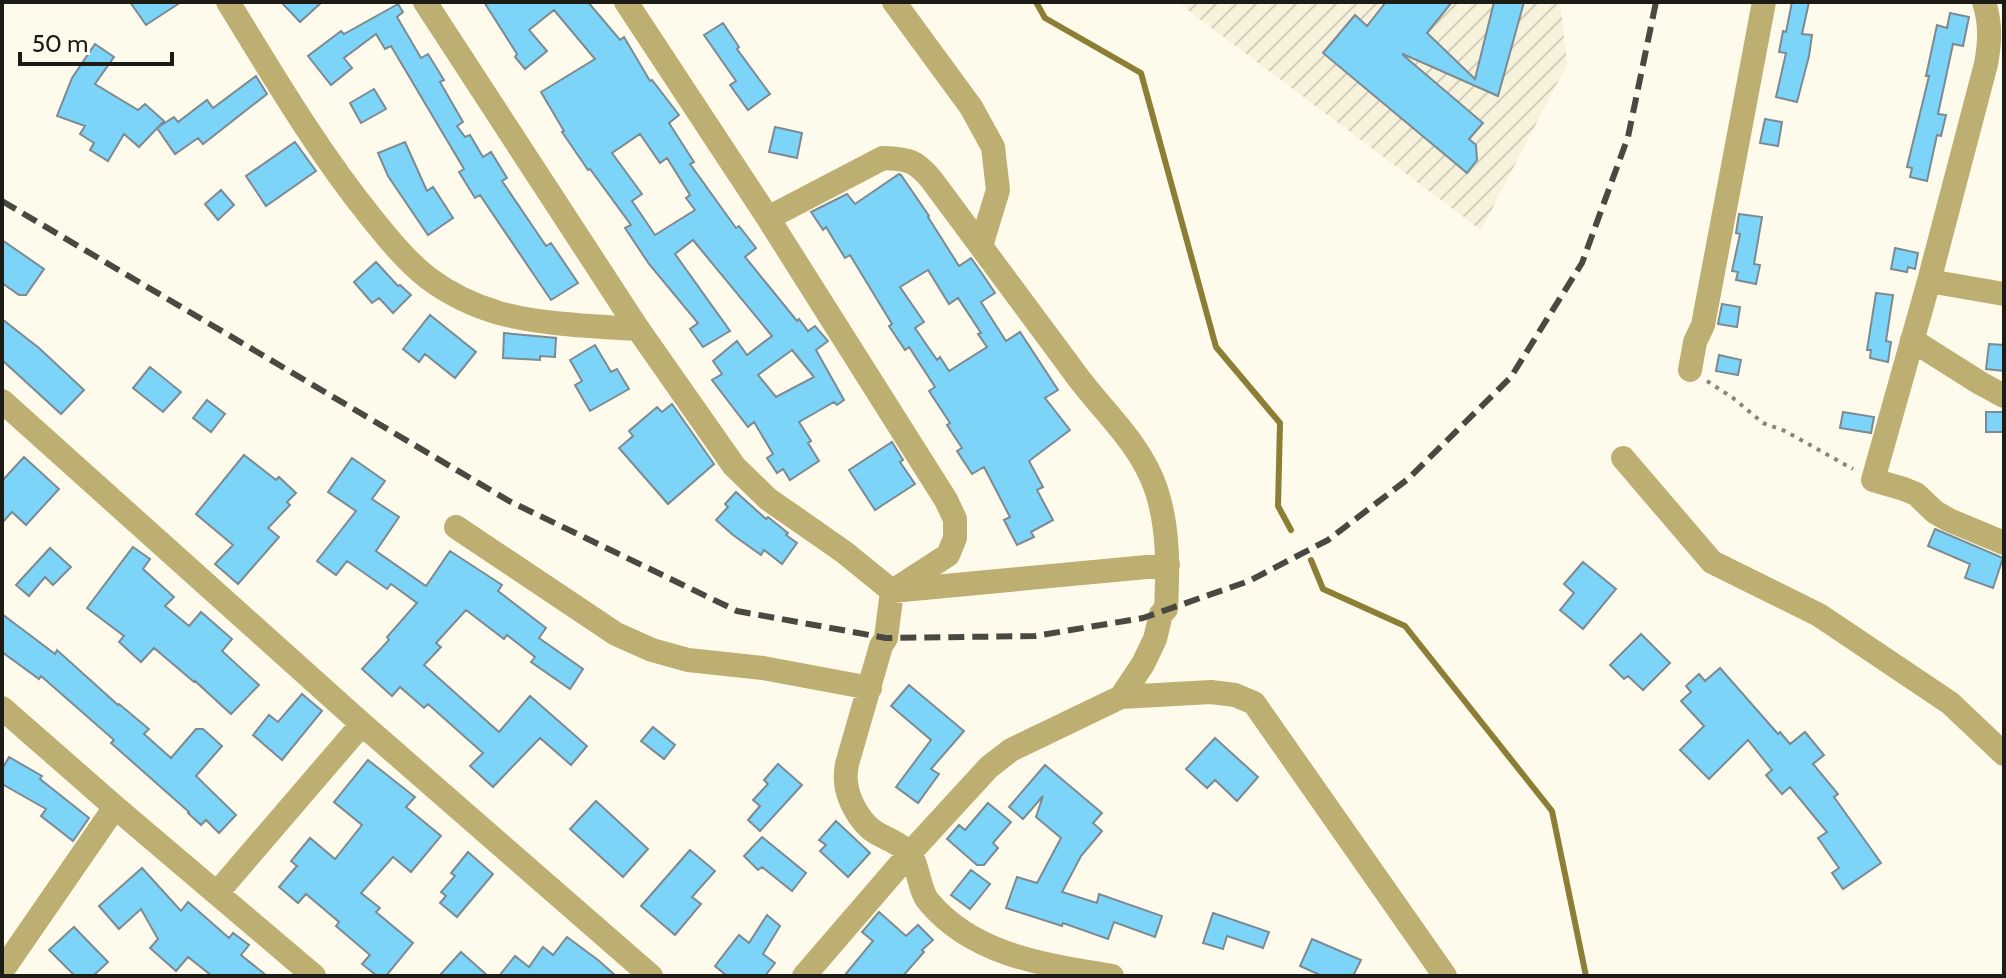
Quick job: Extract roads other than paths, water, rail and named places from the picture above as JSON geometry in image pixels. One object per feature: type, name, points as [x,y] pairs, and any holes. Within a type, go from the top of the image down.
[{"type":"street","points":[[228,2],[317,146],[393,244],[428,278],[461,298],[497,312],[538,321],[638,329]]},
{"type":"street","points":[[425,2],[638,329],[734,466],[768,499],[844,552],[892,591],[1168,565]]},
{"type":"street","points":[[626,2],[768,218],[955,519],[955,538],[948,555],[892,591],[886,638],[881,646],[847,764],[845,780],[848,793],[869,828],[910,853],[926,900],[956,928],[998,951],[1047,965],[1112,976]]},
{"type":"street","points":[[894,2],[971,107],[993,147],[998,190],[981,246]]},
{"type":"street","points":[[1690,370],[1695,342],[1703,325],[1764,2]]},
{"type":"street","points":[[1984,2],[1997,40],[1986,64],[1873,480],[1916,494],[1949,520],[2004,543]]},
{"type":"street","points":[[768,218],[883,158],[900,158],[918,165],[1137,449],[1155,487],[1164,521],[1168,565],[1166,609],[1161,614],[1155,639],[1143,664],[1121,697]]},
{"type":"street","points":[[1929,281],[2004,294]]},
{"type":"street","points":[[1912,340],[2004,396]]},
{"type":"street","points":[[2,401],[362,724],[651,976]]},
{"type":"street","points":[[1623,458],[1712,562],[1819,615],[1950,703],[2004,754]]},
{"type":"street","points":[[456,527],[616,634],[652,650],[688,660],[763,668],[870,688]]},
{"type":"street","points":[[804,976],[910,853],[982,775],[1011,750],[1121,697],[1211,692],[1235,695],[1254,703],[1445,976]]},
{"type":"street","points":[[2,708],[314,976]]},
{"type":"street","points":[[217,893],[362,724]]},
{"type":"street","points":[[2,971],[115,807]]},
{"type":"waterway","points":[[1036,2],[1045,18],[1141,73],[1216,347],[1280,423],[1278,506],[1291,530]]},
{"type":"waterway","points":[[1311,560],[1323,589],[1405,626],[1552,811],[1586,976]]},
{"type":"railway","points":[[2,201],[509,501],[737,611],[886,638],[1035,636],[1143,618],[1249,581],[1328,540],[1408,479],[1511,377],[1582,263],[1628,137],[1656,2]]}]
